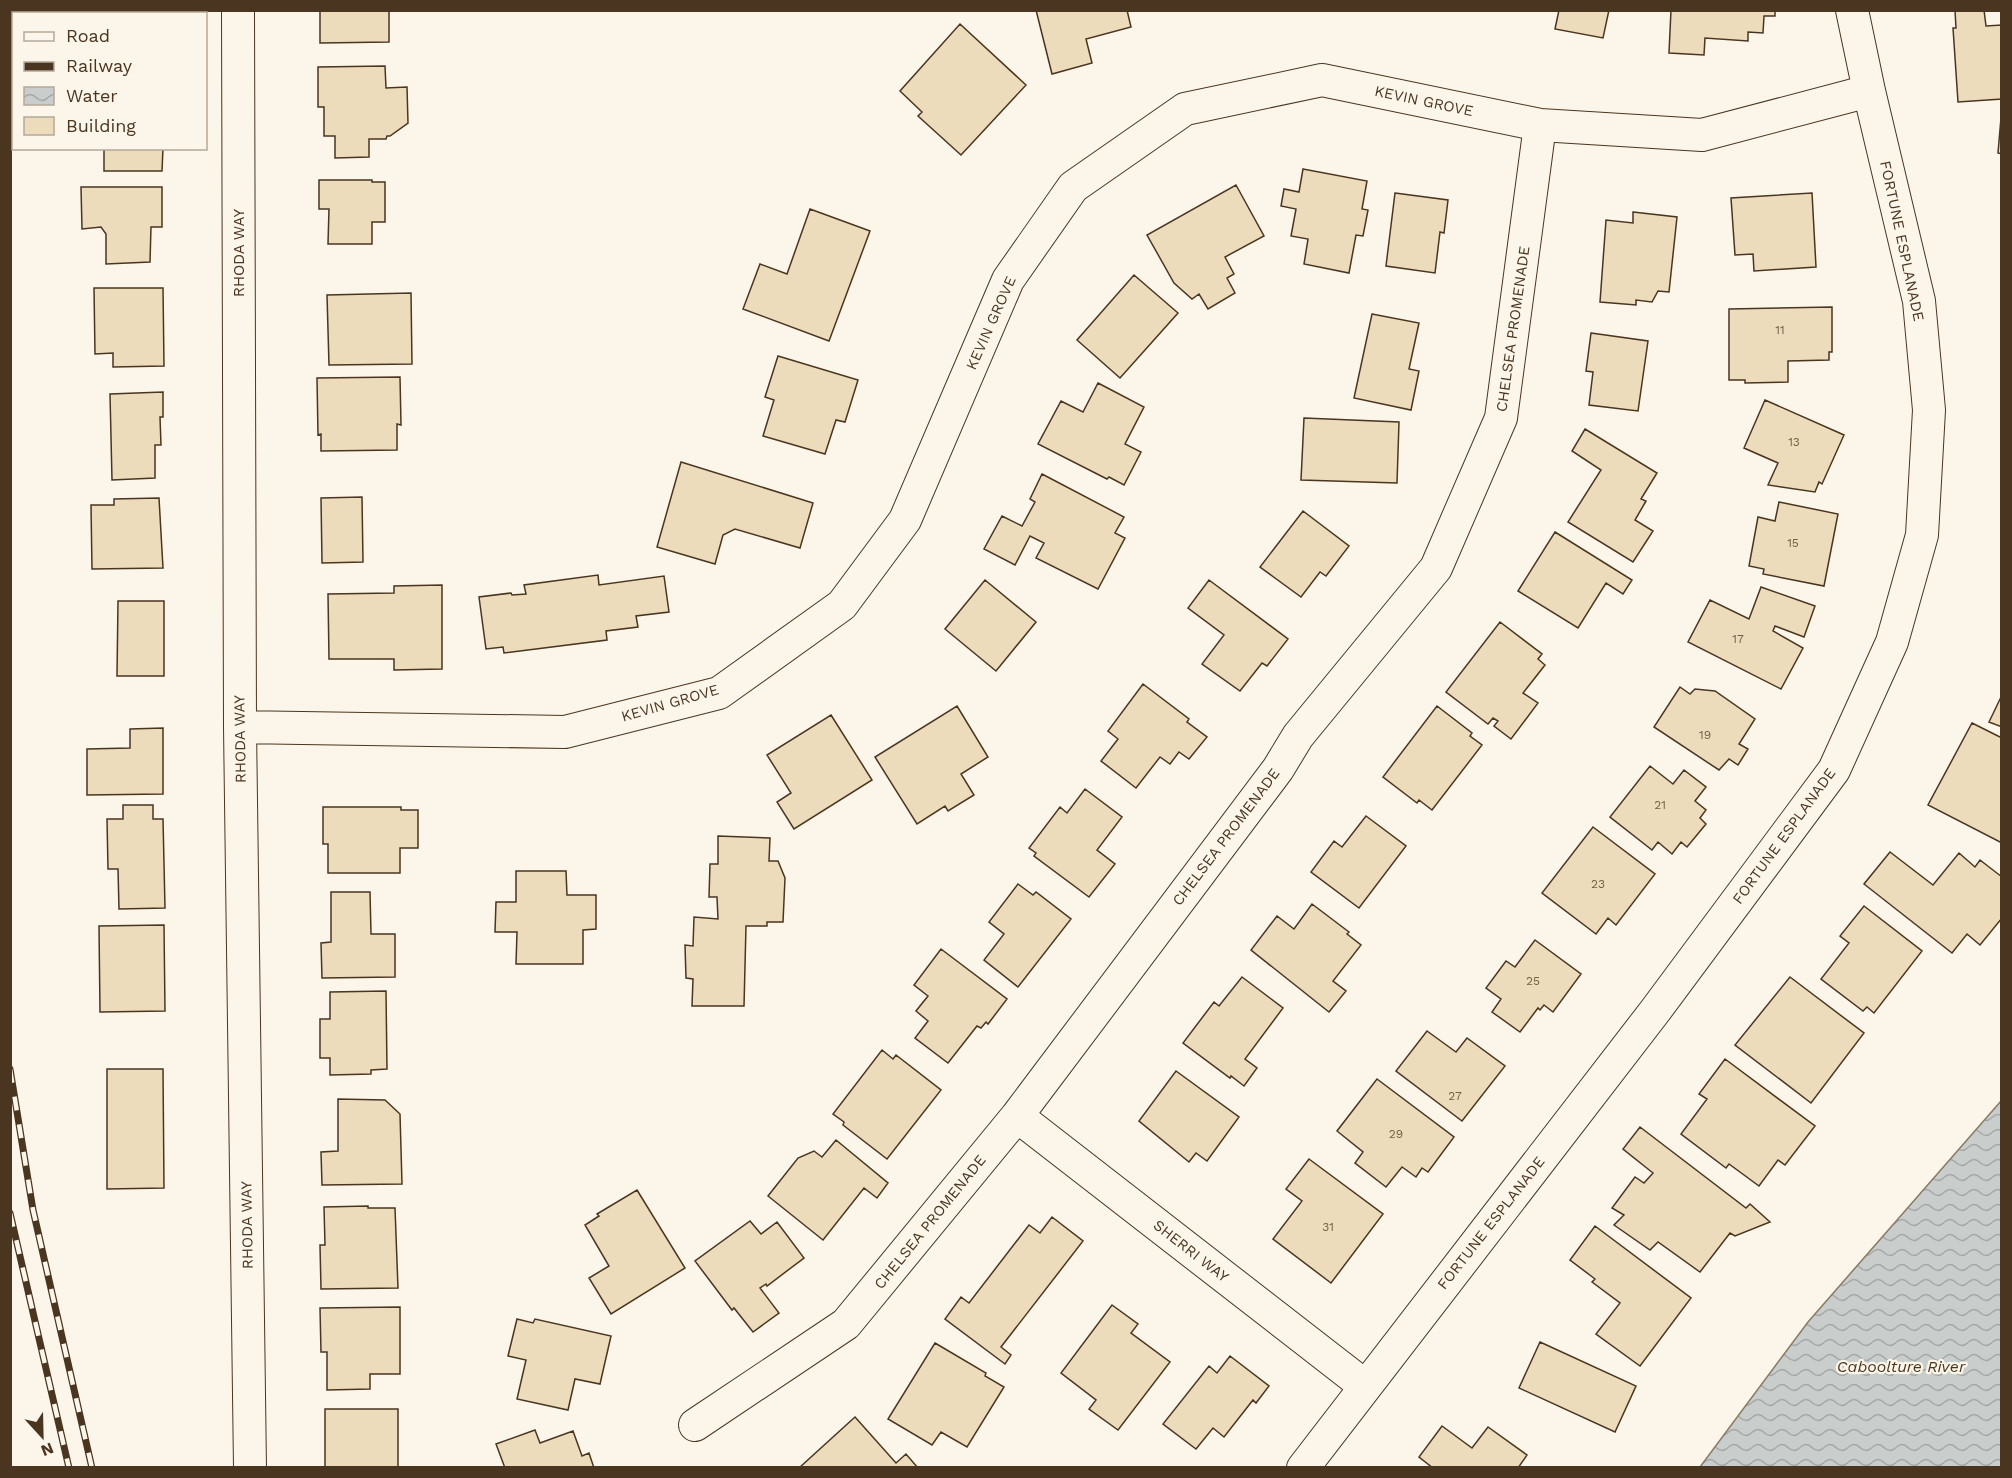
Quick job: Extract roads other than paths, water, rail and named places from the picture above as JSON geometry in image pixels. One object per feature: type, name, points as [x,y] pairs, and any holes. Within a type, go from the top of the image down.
[{"type":"street","name":"RHODA WAY","points":[[238,10],[240,727],[250,1467]]},
{"type":"street","name":"FORTUNE ESPLANADE","points":[[1303,1467],[1655,1011],[1834,770],[1892,642],[1922,535],[1929,410],[1918,301],[1852,10]]},
{"type":"street","name":"KEVIN GROVE","points":[[240,727],[565,732],[719,693],[842,605],[905,520],[1008,280],[1073,187],[1185,109],[1322,80],[1540,125],[1702,135],[1869,91]]},
{"type":"street","name":"CHELSEA PROMENADE","points":[[695,1425],[846,1324],[1017,1116],[1278,769],[1298,736],[1436,568],[1501,417],[1540,125]]},
{"type":"street","name":"SHERRI WAY","points":[[1017,1116],[1365,1386]]},
{"type":"water","name":"Caboolture River","points":[[2001,1101],[2001,1467],[1700,1467],[1808,1322]]},
{"type":"railway","points":[[10,1069],[33,1210],[92,1468]]},
{"type":"railway","points":[[10,1213],[69,1468]]}]
